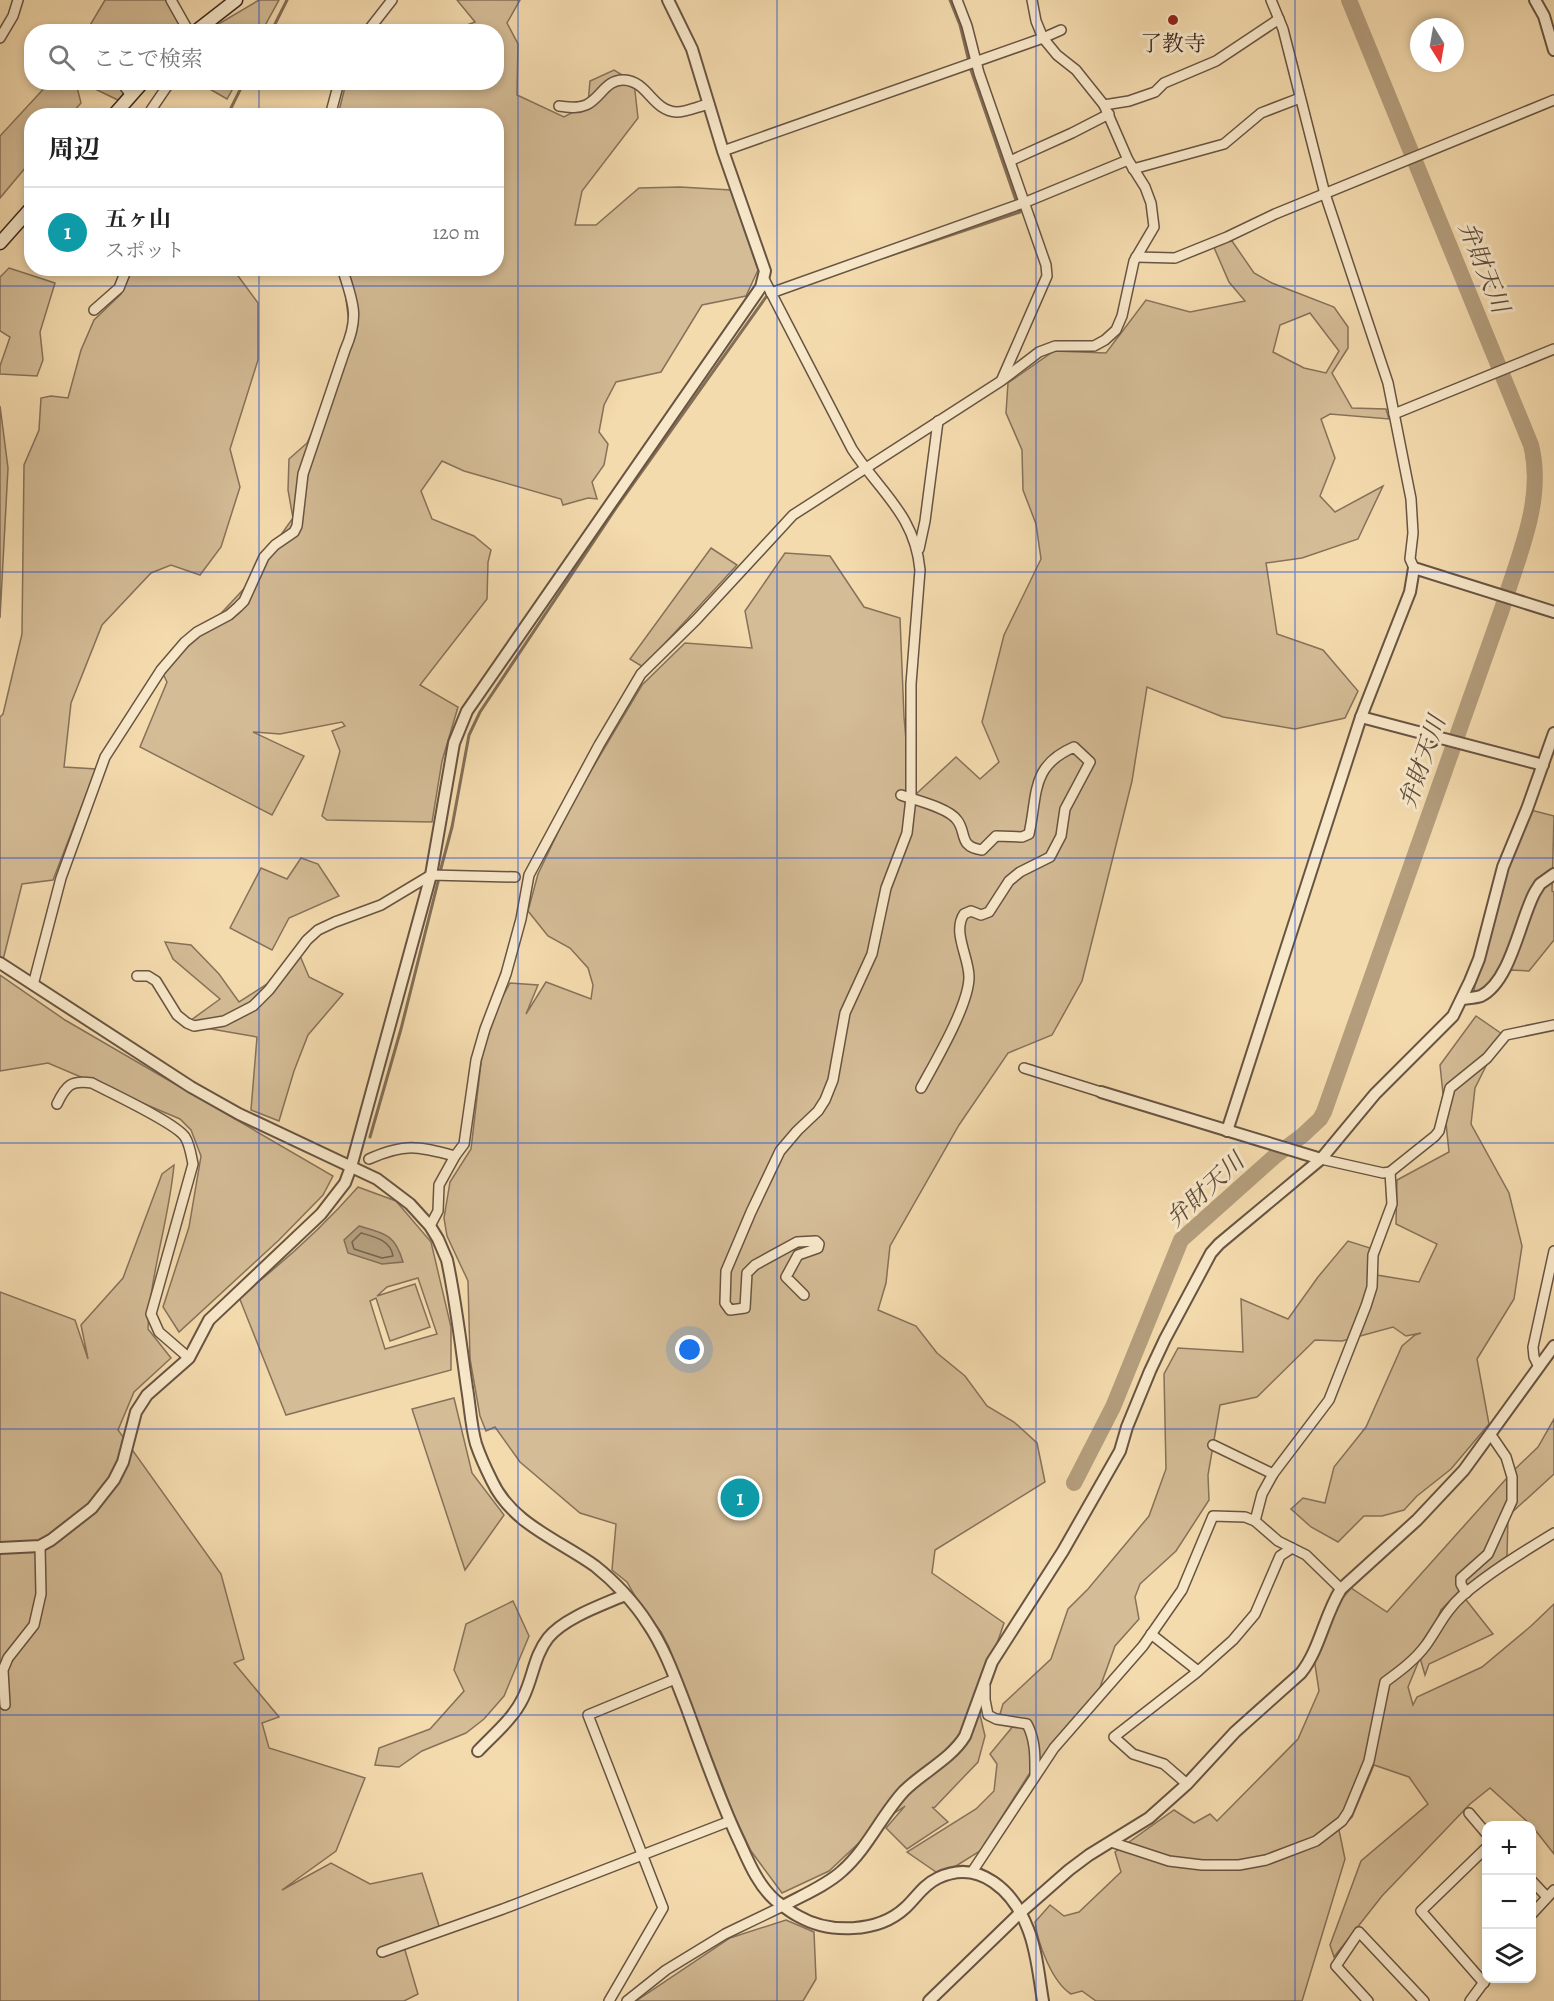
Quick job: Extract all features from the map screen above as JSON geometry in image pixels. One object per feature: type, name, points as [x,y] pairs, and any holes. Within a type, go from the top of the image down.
[{"type":"main road","points":[[205,24],[236,0]]},
{"type":"main road","points":[[120,108],[136,90]]},
{"type":"main road","points":[[0,243],[24,216]]},
{"type":"street","points":[[0,38],[14,16],[18,0]]},
{"type":"street","points":[[171,0],[184,24]]},
{"type":"street","points":[[374,24],[393,0]]},
{"type":"street","points":[[0,1548],[40,1546],[93,1508],[114,1480],[123,1462],[136,1412],[147,1395],[189,1358],[209,1320],[321,1214],[345,1183],[431,875],[454,743],[467,711],[758,291],[764,279],[765,271],[723,151],[692,49],[668,0]]},
{"type":"street","points":[[957,0],[1046,265],[1047,276],[1001,381]]},
{"type":"street","points":[[430,1226],[438,1210],[439,1185],[454,1156],[464,1144],[476,1060],[506,974],[521,919],[529,875],[599,745],[641,674],[696,620],[793,515],[1001,381],[1039,352],[1055,346],[1094,346],[1106,340],[1116,330],[1122,316],[1137,257],[1154,227],[1151,203],[1106,110],[1076,70],[1057,55],[1043,39],[1036,21],[1032,0]]},
{"type":"street","points":[[1227,1131],[1361,717],[1410,592],[1414,568],[1410,559],[1413,533],[1412,506],[1388,383],[1325,194],[1279,19],[1271,0]]},
{"type":"street","points":[[1535,0],[1549,17],[1554,50]]},
{"type":"street","points":[[1010,161],[1072,133],[1106,110],[1155,92],[1164,83],[1216,61],[1279,19]]},
{"type":"street","points":[[723,151],[1043,39],[1061,30]]},
{"type":"street","points":[[559,106],[576,108],[588,104],[608,85],[623,79],[642,86],[662,108],[678,112],[709,104]]},
{"type":"street","points":[[127,90],[131,95]]},
{"type":"street","points":[[152,108],[165,90]]},
{"type":"street","points":[[332,108],[337,90]]},
{"type":"street","points":[[771,293],[1131,164],[1224,144],[1261,113],[1300,98]]},
{"type":"street","points":[[1137,257],[1175,258],[1554,100]]},
{"type":"street","points":[[94,310],[119,288],[123,276]]},
{"type":"street","points":[[33,985],[61,878],[105,757],[161,670],[185,642],[197,632],[229,615],[244,601],[264,557],[275,545],[294,532],[297,526],[303,474],[345,350],[353,333],[355,320],[353,302],[345,276]]},
{"type":"street","points":[[764,279],[829,407],[864,468],[904,518],[914,536],[920,570],[911,684],[911,798],[907,833],[886,888],[872,954],[844,1013],[833,1080],[825,1100],[818,1111],[780,1151],[726,1270],[725,1304],[730,1310],[745,1308],[747,1273],[755,1265],[796,1242],[816,1241],[819,1244],[818,1248],[798,1256],[786,1277],[804,1295]]},
{"type":"street","points":[[1394,414],[1554,349]]},
{"type":"street","points":[[918,551],[925,521],[938,421]]},
{"type":"street","points":[[1414,568],[1554,612]]},
{"type":"street","points":[[1361,717],[1543,765]]},
{"type":"street","points":[[627,2001],[666,1970],[724,1934],[783,1906],[841,1873],[868,1843],[903,1792],[958,1746],[965,1736],[992,1662],[1063,1551],[1120,1451],[1127,1427],[1165,1338],[1211,1253],[1321,1159],[1375,1094],[1453,1016],[1479,959],[1503,867],[1554,733]]},
{"type":"street","points":[[901,795],[944,810],[957,820],[962,836],[968,845],[982,850],[996,836],[1022,837],[1029,834],[1038,778],[1050,761],[1074,747],[1090,762],[1065,809],[1061,836],[1050,857],[1020,872],[1009,881],[989,912],[981,915],[971,911],[964,914],[960,920],[969,977],[966,992],[954,1025],[921,1088]]},
{"type":"street","points":[[1462,999],[1478,997],[1493,986],[1514,948],[1535,892],[1540,884],[1554,874]]},
{"type":"street","points":[[137,976],[148,976],[156,981],[177,1015],[187,1023],[194,1026],[224,1021],[253,1006],[269,990],[306,940],[318,930],[381,904],[431,875],[515,877]]},
{"type":"street","points":[[0,963],[191,1087],[239,1114],[376,1179],[410,1204],[430,1226],[447,1260],[476,1443],[493,1484],[515,1513],[531,1526],[595,1567],[625,1595],[648,1623],[675,1679],[730,1821],[756,1878],[770,1896],[799,1917],[828,1927],[846,1928],[869,1925],[887,1919],[904,1909],[921,1889],[938,1878],[958,1871],[984,1875],[995,1882],[1020,1913],[1029,1930],[1043,2001]]},
{"type":"street","points":[[1024,1068],[1306,1155],[1383,1173],[1390,1172],[1435,1136],[1439,1131],[1450,1088],[1487,1058],[1506,1035],[1554,1025]]},
{"type":"street","points":[[57,1104],[62,1093],[70,1084],[78,1081],[93,1083],[173,1125],[185,1136],[191,1150],[192,1164],[152,1314],[159,1332],[189,1358]]},
{"type":"street","points":[[369,1159],[405,1146],[424,1148],[454,1156]]},
{"type":"street","points":[[1255,1521],[1262,1494],[1273,1474],[1329,1400],[1366,1306],[1372,1287],[1372,1255],[1392,1204],[1390,1172]]},
{"type":"street","points":[[1539,1366],[1533,1347],[1554,1251]]},
{"type":"street","points":[[929,2001],[1020,1913],[1069,1870],[1149,1818],[1187,1784],[1234,1732],[1301,1673],[1309,1663],[1330,1607],[1341,1589],[1418,1520],[1464,1470],[1554,1346]]},
{"type":"street","points":[[1466,1593],[1461,1584],[1461,1578],[1488,1554],[1512,1501],[1512,1477],[1506,1457],[1491,1435]]},
{"type":"street","points":[[1213,1444],[1273,1474]]},
{"type":"street","points":[[972,1872],[1054,1748],[1143,1646],[1182,1590],[1213,1516],[1245,1516],[1255,1521],[1278,1541],[1306,1555],[1341,1589]]},
{"type":"street","points":[[1111,1842],[1169,1861],[1202,1865],[1239,1865],[1266,1860],[1316,1841],[1342,1821],[1348,1812],[1369,1761],[1385,1682],[1415,1659],[1445,1614],[1466,1593],[1512,1559],[1554,1533]]},
{"type":"street","points":[[5,1705],[3,1670],[8,1658],[34,1625],[41,1594],[40,1546]]},
{"type":"street","points":[[1187,1784],[1164,1764],[1133,1754],[1114,1737],[1198,1671],[1233,1640],[1255,1614],[1281,1556],[1292,1548]]},
{"type":"street","points":[[478,1751],[503,1726],[523,1699],[537,1654],[549,1637],[562,1626],[625,1595]]},
{"type":"street","points":[[1151,1634],[1198,1671]]},
{"type":"street","points":[[609,2001],[663,1908],[588,1715],[675,1679]]},
{"type":"street","points":[[985,1682],[988,1715],[996,1719],[1027,1724],[1036,1753],[1035,1776]]},
{"type":"street","points":[[1469,1813],[1482,1828]]},
{"type":"street","points":[[382,1952],[445,1931],[730,1821]]},
{"type":"street","points":[[1482,1852],[1421,1911],[1482,1977]]},
{"type":"street","points":[[1536,1885],[1547,1897]]},
{"type":"street","points":[[1536,1909],[1554,1890]]},
{"type":"street","points":[[1368,2001],[1336,1966],[1359,1932],[1424,2001]]},
{"type":"street","points":[[1470,2001],[1484,1983]]},
{"type":"shaded area","points":[[105,0],[170,0],[184,24],[91,24]]},
{"type":"shaded area","points":[[259,0],[279,0],[266,24],[218,24]]},
{"type":"shaded area","points":[[457,0],[520,0],[507,23],[518,44],[517,95],[564,117],[588,104],[590,81],[614,70],[634,82],[638,118],[582,191],[575,225],[596,225],[639,188],[680,187],[731,190],[758,270],[746,296],[702,305],[661,372],[616,382],[604,405],[599,432],[608,444],[604,465],[592,482],[597,499],[588,498],[563,505],[561,499],[464,471],[442,461],[421,491],[432,519],[474,536],[491,550],[488,562],[487,599],[420,685],[458,707],[442,761],[432,822],[327,820],[322,816],[340,751],[332,731],[345,726],[342,722],[280,734],[253,732],[304,756],[272,815],[140,747],[167,682],[161,670],[198,638],[253,579],[260,564],[293,518],[288,490],[289,459],[307,443],[352,346],[343,276],[504,276],[504,108],[340,108],[344,90],[504,90],[504,24],[470,24],[475,22]]},
{"type":"shaded area","points":[[43,90],[78,90],[81,103],[76,108],[26,108]]},
{"type":"shaded area","points":[[97,90],[137,90],[124,103]]},
{"type":"shaded area","points":[[211,90],[232,90],[227,99]]},
{"type":"shaded area","points":[[24,110],[24,169],[0,198],[0,136]]},
{"type":"shaded area","points":[[1232,241],[1254,273],[1272,283],[1334,307],[1348,327],[1348,348],[1332,373],[1352,408],[1386,409],[1389,419],[1330,414],[1321,419],[1335,458],[1320,496],[1335,512],[1383,486],[1358,539],[1302,558],[1266,563],[1277,634],[1323,650],[1358,691],[1345,718],[1295,729],[1223,717],[1147,687],[1132,781],[1082,981],[1052,1035],[1008,1053],[959,1125],[890,1246],[886,1283],[878,1310],[916,1326],[937,1353],[965,1376],[987,1406],[1014,1422],[1037,1443],[1045,1482],[935,1550],[932,1573],[1004,1623],[977,1702],[985,1736],[978,1762],[934,1808],[932,1807],[948,1822],[907,1849],[886,1828],[905,1806],[880,1823],[829,1871],[782,1893],[751,1851],[734,1815],[669,1647],[627,1582],[612,1570],[616,1524],[580,1513],[520,1462],[495,1427],[486,1431],[480,1416],[470,1359],[468,1281],[447,1236],[444,1218],[450,1182],[471,1149],[485,1029],[510,983],[538,985],[526,1014],[546,982],[591,999],[593,985],[588,968],[570,948],[548,936],[528,911],[538,874],[573,801],[642,685],[685,643],[752,648],[745,611],[785,553],[830,556],[864,607],[900,618],[904,717],[911,795],[915,795],[956,757],[980,779],[999,762],[982,722],[1004,635],[1041,559],[1036,524],[1023,490],[1022,450],[1006,413],[1008,383],[1054,351],[1106,353],[1146,300],[1190,312],[1245,301],[1229,282],[1212,243]],"holes":[[[1310,313],[1339,351],[1326,373],[1304,368],[1273,352],[1280,325]]]},
{"type":"shaded area","points":[[9,268],[24,273],[24,276],[34,276],[55,283],[40,332],[43,360],[37,376],[0,374],[0,366],[10,337],[0,331],[0,277]]},
{"type":"shaded area","points":[[128,276],[238,276],[258,303],[258,360],[230,449],[240,487],[221,547],[200,575],[171,565],[151,573],[102,625],[71,703],[64,767],[96,769],[53,880],[22,884],[2,964],[0,963],[0,717],[3,714],[22,634],[24,465],[39,430],[41,398],[51,396],[68,398],[81,350],[94,320],[121,294]]},
{"type":"shaded area","points":[[0,406],[8,468],[0,618]]},
{"type":"shaded area","points":[[711,548],[737,565],[643,667],[630,659]]},
{"type":"shaded area","points":[[1527,809],[1554,816],[1552,891],[1554,892],[1554,940],[1529,971],[1510,970],[1485,993],[1472,998],[1506,860]]},
{"type":"shaded area","points":[[301,858],[318,864],[339,896],[289,918],[272,950],[230,928],[261,868],[287,879]]},
{"type":"shaded area","points":[[165,942],[191,945],[219,974],[239,1002],[278,977],[298,951],[309,977],[343,994],[308,1035],[279,1121],[251,1110],[257,1037],[187,1023],[220,999],[173,959]]},
{"type":"shaded area","points":[[0,975],[65,1020],[333,1176],[323,1195],[279,1240],[179,1332],[163,1307],[189,1227],[201,1156],[191,1130],[180,1119],[48,1063],[0,1071]]},
{"type":"shaded area","points":[[1476,1016],[1502,1034],[1475,1088],[1471,1124],[1509,1193],[1522,1246],[1514,1299],[1477,1359],[1489,1424],[1451,1469],[1417,1496],[1404,1510],[1382,1516],[1364,1516],[1338,1542],[1311,1527],[1291,1509],[1303,1498],[1325,1503],[1334,1467],[1366,1427],[1402,1346],[1421,1333],[1406,1336],[1393,1327],[1342,1341],[1315,1340],[1257,1397],[1220,1405],[1208,1475],[1209,1500],[1176,1551],[1140,1584],[1135,1597],[1139,1619],[1115,1646],[1099,1690],[1031,1771],[980,1851],[956,1866],[936,1872],[907,1852],[976,1809],[994,1791],[997,1764],[990,1754],[1014,1725],[1000,1714],[1003,1704],[1051,1659],[1068,1609],[1088,1589],[1149,1516],[1166,1469],[1164,1374],[1178,1348],[1243,1352],[1241,1299],[1288,1319],[1318,1277],[1348,1241],[1370,1248],[1377,1275],[1419,1282],[1437,1244],[1396,1224],[1397,1180],[1449,1152],[1440,1065]]},
{"type":"shaded area","points":[[174,1165],[152,1288],[148,1329],[171,1358],[134,1392],[118,1430],[221,1574],[244,1659],[234,1663],[279,1717],[262,1723],[269,1748],[365,1778],[336,1851],[282,1890],[331,1863],[370,1884],[422,1873],[440,1929],[402,1940],[418,1994],[404,2001],[0,2001],[0,1292],[75,1320],[88,1359],[81,1325],[123,1278],[162,1174]]},
{"type":"shaded area","points":[[358,1187],[396,1201],[431,1242],[451,1327],[451,1370],[286,1415],[239,1297],[301,1245]],"holes":[[[418,1278],[437,1334],[385,1349],[370,1301],[376,1298],[390,1341],[430,1327],[415,1284],[377,1296],[387,1287]]]},
{"type":"shaded area","points":[[454,1398],[472,1473],[504,1515],[465,1570],[412,1409]]},
{"type":"shaded area","points":[[1554,1419],[1554,1474],[1508,1516],[1507,1556],[1459,1591],[1441,1610],[1430,1635],[1463,1596],[1493,1634],[1429,1664],[1425,1675],[1420,1658],[1408,1687],[1413,1705],[1417,1697],[1482,1667],[1554,1604],[1554,1854],[1536,1831],[1536,1821],[1526,1821],[1490,1788],[1470,1804],[1382,1896],[1334,1957],[1330,1945],[1361,1861],[1428,1804],[1409,1777],[1374,1765],[1352,1817],[1339,1830],[1345,1859],[1302,2001],[1096,2001],[1082,1991],[1071,1994],[1064,1988],[1047,1962],[1035,1922],[1050,1905],[1064,1916],[1079,1912],[1121,1872],[1115,1852],[1174,1810],[1194,1823],[1210,1814],[1217,1821],[1298,1739],[1319,1691],[1314,1658],[1335,1607],[1351,1588],[1387,1612],[1514,1470],[1538,1447]]},
{"type":"shaded area","points":[[513,1601],[529,1636],[504,1696],[484,1719],[466,1733],[422,1751],[399,1767],[375,1765],[379,1748],[430,1729],[464,1691],[454,1670],[466,1624]]},
{"type":"shaded area","points":[[786,1920],[814,1932],[816,1979],[803,2001],[636,2001],[730,1938]]},
{"type":"water","points":[[359,1226],[382,1233],[392,1240],[403,1262],[382,1264],[348,1253],[344,1240]]},
{"type":"waterway","points":[[275,24],[287,0]]},
{"type":"waterway","points":[[885,257],[1020,212],[971,70],[960,25],[950,0]]},
{"type":"waterway","name":"弁財天川","points":[[1074,1483],[1113,1407],[1181,1240],[1274,1157],[1303,1135],[1324,1112],[1502,609],[1528,528],[1532,507],[1535,486],[1531,445],[1349,0]]},
{"type":"waterway","points":[[231,108],[240,90]]},
{"type":"waterway","points":[[440,872],[452,827],[469,735],[480,712],[616,508],[766,297],[771,296]]},
{"type":"waterway","points":[[370,1137],[401,1029],[439,878]]},
{"type":"place","name":"了教寺","points":[[1173,20]]},
{"type":"place","name":"五ヶ山","points":[[740,1498]]}]
